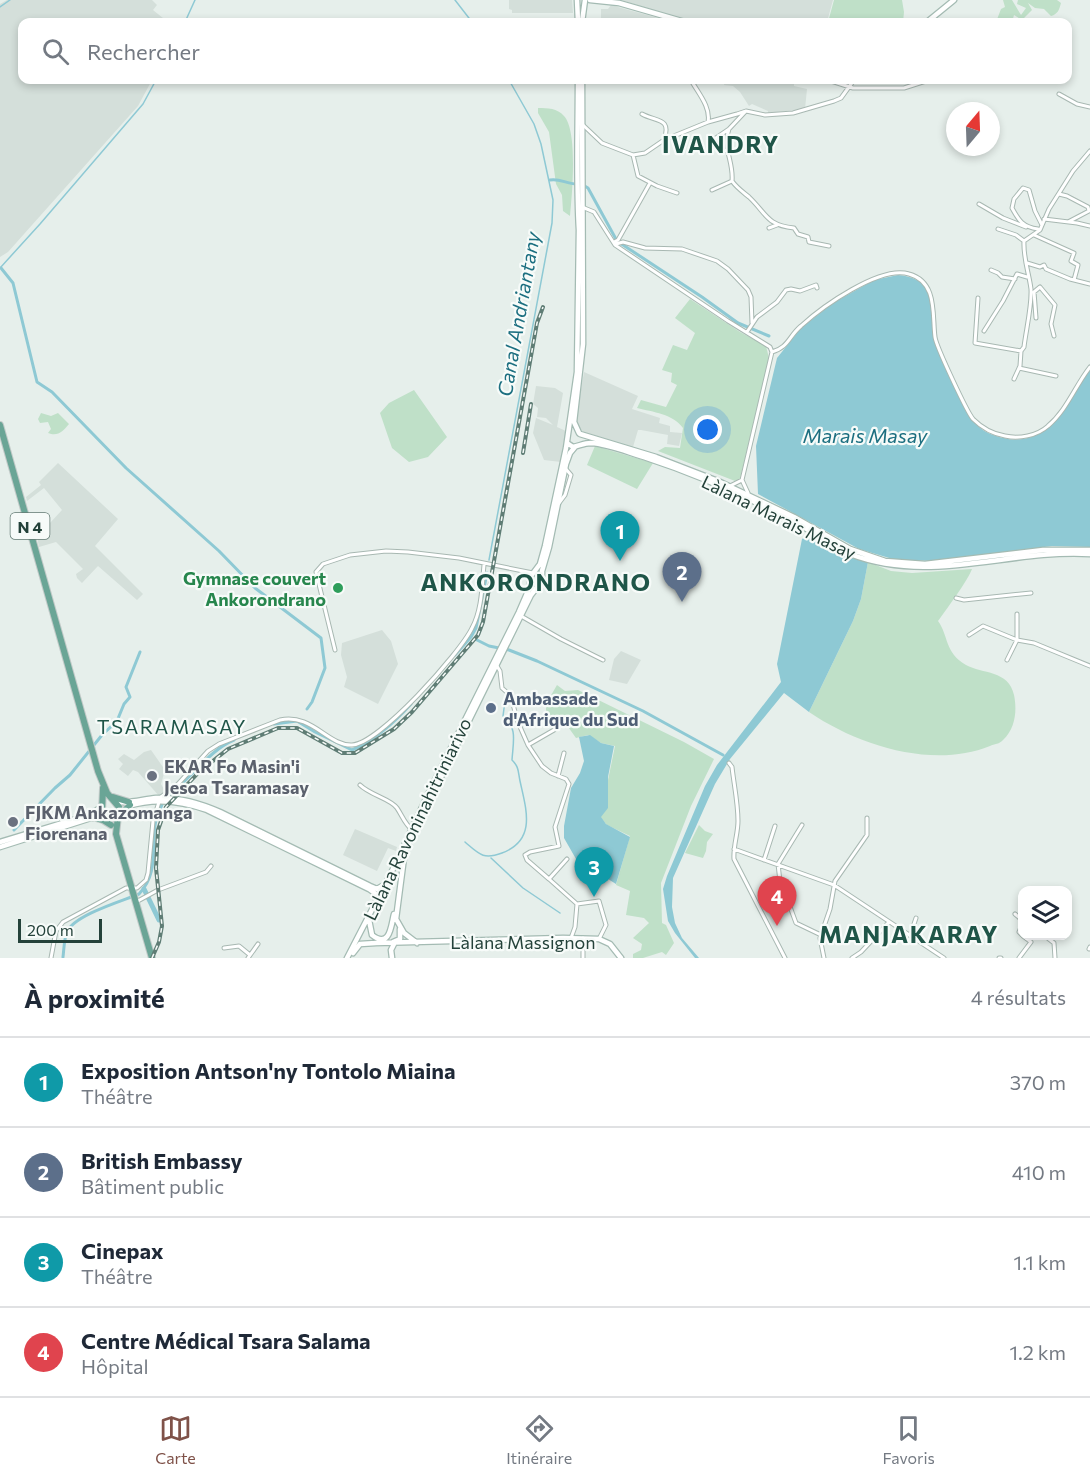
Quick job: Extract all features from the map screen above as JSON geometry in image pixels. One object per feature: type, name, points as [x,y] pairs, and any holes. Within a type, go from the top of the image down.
[{"type":"main road","points":[[590,0],[619,3],[671,18]]},
{"type":"main road","points":[[932,18],[954,0]]},
{"type":"main road","points":[[579,18],[577,2],[598,1]]},
{"type":"main road","points":[[581,18],[584,3]]},
{"type":"main road","points":[[580,84],[583,124],[580,187],[578,364],[567,443],[577,446],[582,440],[574,422],[583,345],[580,213]]},
{"type":"main road","points":[[580,84],[581,180]]},
{"type":"main road","name":"N 4","points":[[0,425],[103,784],[105,794],[102,804]]},
{"type":"main road","points":[[568,434],[572,432],[580,434]]},
{"type":"main road","name":"Làlana Marais Masay","points":[[580,434],[656,457],[748,493],[794,517],[828,540]]},
{"type":"main road","name":"Làlana Ravoninahitriniarivo","points":[[349,958],[528,593],[531,576],[540,564],[567,443]]},
{"type":"main road","name":"Làlana Marais Masay","points":[[577,446],[592,443],[616,449],[696,476],[756,502],[859,557],[897,566],[926,568],[1043,550],[1090,552]]},
{"type":"main road","name":"Làlana Ravoninahitriniarivo","points":[[503,648],[538,585],[542,582],[565,468],[570,453],[577,446]]},
{"type":"main road","points":[[535,573],[542,576]]},
{"type":"main road","points":[[531,581],[538,585]]},
{"type":"main road","points":[[369,917],[372,935],[383,939],[390,934],[396,914],[401,868],[412,830],[497,666],[503,648]]},
{"type":"main road","points":[[105,794],[130,803]]},
{"type":"main road","points":[[105,794],[119,807],[114,825],[152,958]]},
{"type":"main road","points":[[93,815],[105,794]]},
{"type":"main road","points":[[0,847],[93,815],[108,800],[130,803],[174,800],[193,802],[220,812],[377,889],[385,884]]},
{"type":"main road","points":[[174,800],[214,813],[369,889],[376,894],[375,904]]},
{"type":"main road","points":[[0,842],[93,815],[113,817],[130,803]]},
{"type":"main road","points":[[114,825],[130,803]]},
{"type":"main road","points":[[102,804],[101,810],[114,825]]},
{"type":"main road","points":[[93,815],[114,825]]},
{"type":"main road","points":[[396,864],[395,868],[401,868]]},
{"type":"main road","points":[[389,878],[395,875],[400,880]]},
{"type":"main road","points":[[392,958],[395,944],[405,941],[396,914]]},
{"type":"main road","points":[[363,928],[362,938],[374,943]]},
{"type":"main road","points":[[401,931],[417,943]]},
{"type":"main road","name":"Làlana Ravoninahitriniarivo","points":[[349,958],[360,944],[398,941],[401,931]]},
{"type":"main road","name":"Làlana Massignon","points":[[374,943],[583,938],[599,939],[610,944],[621,958]]},
{"type":"main road","points":[[386,944],[392,950]]},
{"type":"street","points":[[693,84],[707,108],[708,123]]},
{"type":"street","points":[[839,84],[848,87],[904,88],[916,84]]},
{"type":"street","points":[[583,124],[602,142],[633,155],[645,153],[664,140],[746,111],[765,115],[804,111],[841,98],[851,84]]},
{"type":"street","points":[[1059,94],[1077,104],[1090,107]]},
{"type":"street","points":[[727,151],[716,149],[711,146],[710,142],[729,129],[746,111]]},
{"type":"street","points":[[642,114],[665,124],[664,140]]},
{"type":"street","points":[[729,129],[725,143],[733,169],[732,181],[777,225],[794,228],[798,234],[808,237],[809,242],[813,244],[829,246]]},
{"type":"street","points":[[1024,241],[1040,230],[1059,194],[1090,150]]},
{"type":"street","points":[[633,155],[638,176],[677,193]]},
{"type":"street","points":[[712,190],[732,181]]},
{"type":"street","points":[[616,243],[650,183]]},
{"type":"street","points":[[1028,228],[1018,219],[1012,208],[1016,194],[1025,187],[1029,190],[1035,212],[1042,225]]},
{"type":"street","points":[[1059,194],[1088,207],[1089,211],[1068,222]]},
{"type":"street","points":[[979,204],[1003,218],[1040,230]]},
{"type":"street","points":[[580,213],[594,212],[616,243],[770,347],[772,352],[742,480],[748,493]]},
{"type":"street","points":[[1044,219],[1090,226]]},
{"type":"street","points":[[769,228],[777,225]]},
{"type":"street","points":[[998,230],[1016,235],[1024,241]]},
{"type":"street","points":[[1034,234],[1074,253],[1071,261],[1078,266],[1074,280]]},
{"type":"street","points":[[1024,241],[1027,277],[1032,291],[1036,318]]},
{"type":"street","points":[[616,243],[623,242],[645,248],[682,249],[717,261],[748,290],[751,297],[751,324]]},
{"type":"street","points":[[1027,263],[1040,267],[1044,265],[1046,269],[1090,284]]},
{"type":"street","points":[[991,270],[1002,277],[1015,279]]},
{"type":"street","points":[[772,352],[782,350],[801,325],[833,301],[866,281],[898,273],[909,274],[920,280],[928,290],[934,312],[935,338],[969,414],[983,428],[1009,437],[1040,432],[1062,411],[1090,367]]},
{"type":"street","points":[[984,331],[1017,274],[1027,277]]},
{"type":"street","points":[[747,331],[764,310],[777,302],[786,290],[800,291],[816,285],[817,288]]},
{"type":"street","points":[[1032,291],[1040,287],[1055,304],[1051,324],[1054,336]]},
{"type":"street","points":[[1014,379],[1024,347],[1032,291]]},
{"type":"street","points":[[978,298],[974,342],[985,346],[1022,351]]},
{"type":"street","points":[[1019,369],[1056,376]]},
{"type":"street","points":[[729,486],[742,480]]},
{"type":"street","points":[[335,650],[316,572],[323,564],[363,553],[401,551],[459,558],[484,565],[535,573]]},
{"type":"street","points":[[134,895],[137,888],[146,880],[153,821],[161,800],[208,751],[219,744],[280,720],[296,718],[346,745],[361,743],[372,736],[400,713],[464,641],[477,617],[484,565]]},
{"type":"street","points":[[520,571],[531,581]]},
{"type":"street","points":[[956,598],[964,600],[1031,593]]},
{"type":"street","points":[[1006,660],[1017,639],[1017,614]]},
{"type":"street","points":[[521,616],[603,660]]},
{"type":"street","points":[[969,635],[982,626],[1090,666]]},
{"type":"street","points":[[497,666],[500,671],[502,688],[511,696],[517,720],[528,745],[542,766],[551,773],[566,779],[569,784],[555,827],[559,846],[525,855],[527,860],[577,904],[599,901],[606,925],[599,939]]},
{"type":"street","points":[[528,745],[554,730]]},
{"type":"street","points":[[558,776],[564,753]]},
{"type":"street","points":[[729,763],[732,767],[737,804],[738,824],[734,859],[785,958]]},
{"type":"street","points":[[360,785],[368,793],[397,807],[407,827],[412,830]]},
{"type":"street","points":[[824,958],[821,952],[821,935],[830,909],[834,885],[867,835],[867,818]]},
{"type":"street","points":[[802,825],[778,864],[781,890],[796,923],[821,935]]},
{"type":"street","points":[[764,860],[775,826]]},
{"type":"street","points":[[734,849],[834,885],[944,958]]},
{"type":"street","points":[[549,879],[567,859]]},
{"type":"street","points":[[51,958],[56,931],[63,922],[126,888],[134,895],[144,897],[185,878],[206,872],[212,866]]},
{"type":"street","points":[[571,938],[575,927],[577,904]]},
{"type":"street","points":[[910,937],[916,918]]},
{"type":"street","points":[[852,958],[861,952],[889,922]]},
{"type":"street","points":[[583,938],[583,958]]},
{"type":"street","points":[[1019,958],[1031,942],[1029,940]]},
{"type":"street","points":[[1049,940],[1055,946],[1055,958]]},
{"type":"street","points":[[224,948],[239,946],[249,956],[258,944]]},
{"type":"shaded area","points":[[7,0],[152,0],[157,5],[153,10],[163,18],[18,18],[18,84],[150,84],[138,106],[8,252],[0,257],[0,4]]},
{"type":"shaded area","points":[[509,0],[572,0],[573,13],[512,13],[509,9]]},
{"type":"shaded area","points":[[621,0],[833,0],[828,18],[679,18]]},
{"type":"shaded area","points":[[611,5],[658,18],[601,18],[601,9],[608,9]]},
{"type":"shaded area","points":[[794,84],[794,86],[807,89],[805,109],[768,113],[752,104],[749,106],[733,86],[724,85]]},
{"type":"shaded area","points":[[584,372],[638,396],[632,409],[660,418],[659,423],[670,426],[670,432],[682,433],[679,446],[667,444],[668,435],[641,430],[638,430],[633,447],[584,433],[576,419]]},
{"type":"shaded area","points":[[536,386],[555,388],[563,393],[557,427],[566,431],[561,462],[544,460],[533,433],[536,418],[553,425],[546,418],[537,417],[538,408],[533,404]]},
{"type":"shaded area","points":[[58,463],[118,519],[95,546],[143,594],[137,600],[98,566],[82,583],[76,574],[83,569],[56,542],[39,547],[37,537],[62,510],[44,488],[27,501],[26,497],[41,485],[39,482]]},
{"type":"shaded area","points":[[382,630],[391,641],[398,664],[378,704],[344,687],[347,677],[341,655],[342,643]]},
{"type":"shaded area","points":[[621,651],[641,660],[627,684],[609,680],[614,659]]},
{"type":"shaded area","points":[[151,750],[165,770],[161,784],[166,793],[159,796],[138,772],[133,770],[128,776],[119,769],[123,764],[118,759],[124,754],[134,760],[144,752]]},
{"type":"shaded area","points":[[355,829],[397,847],[396,851],[388,848],[377,871],[343,855]]},
{"type":"green space","points":[[834,0],[902,0],[904,12],[903,18],[829,18]]},
{"type":"green space","points":[[1003,0],[1012,0],[1021,15],[1026,8],[1017,4],[1018,0],[1057,0],[1061,3],[1058,11],[1051,16],[1044,9],[1035,8],[1028,3],[1032,10],[1024,18],[1014,15],[1013,18],[998,18],[1001,9],[1005,7]]},
{"type":"green space","points":[[538,108],[558,111],[568,124],[573,149],[570,216],[563,211],[562,195],[556,184],[549,132],[538,113]]},
{"type":"green space","points":[[690,299],[766,346],[769,358],[740,479],[735,481],[658,451],[665,447],[680,448],[683,428],[668,417],[637,408],[641,400],[666,407],[677,385],[671,382],[672,373],[662,370],[673,345],[687,350],[695,333],[675,318]]},
{"type":"green space","points":[[414,390],[447,437],[428,457],[409,462],[392,448],[380,413],[389,403]]},
{"type":"green space","points":[[41,413],[51,416],[58,413],[69,424],[57,434],[48,433],[51,429],[48,422],[40,423],[38,419]]},
{"type":"green space","points":[[595,446],[653,463],[637,489],[587,465]]},
{"type":"green space","points":[[868,562],[891,571],[912,573],[972,569],[938,621],[950,649],[959,660],[972,668],[1001,677],[1011,687],[1015,700],[1014,718],[1011,730],[1002,741],[968,753],[921,754],[873,744],[850,735],[809,712],[853,621],[861,599]]},
{"type":"green space","points":[[557,685],[565,691],[578,690],[714,759],[691,806],[661,883],[662,923],[666,925],[674,943],[666,955],[662,952],[643,958],[633,958],[633,954],[641,950],[642,944],[633,938],[649,923],[644,918],[626,915],[630,891],[616,885],[630,836],[607,825],[600,817],[608,807],[608,780],[615,746],[601,743],[588,735],[576,738],[566,724],[553,718],[546,711],[546,704]]},
{"type":"green space","points":[[699,825],[705,831],[713,834],[707,842],[703,858],[685,853]]},
{"type":"water","name":"Marais Masay","points":[[898,275],[916,279],[928,292],[932,302],[935,333],[952,381],[970,416],[979,427],[989,433],[1015,440],[1032,437],[1043,431],[1060,415],[1090,369],[1090,547],[1052,546],[938,561],[896,560],[859,549],[758,494],[756,446],[777,358],[801,328],[833,303],[874,280]]},
{"type":"water","points":[[808,535],[814,536],[844,554],[868,562],[861,599],[853,621],[809,712],[784,693],[730,759],[715,784],[673,878],[672,907],[675,923],[682,938],[699,958],[695,958],[668,921],[663,889],[705,786],[717,765],[781,682],[777,664],[802,539]]},
{"type":"water","points":[[590,735],[601,743],[614,746],[608,777],[608,808],[601,817],[606,824],[630,837],[616,884],[576,859],[564,838],[571,788],[584,761],[579,737]]},
{"type":"waterway","points":[[0,7],[10,0]]},
{"type":"waterway","points":[[187,18],[195,0]]},
{"type":"waterway","name":"Canal Andriantany","points":[[455,0],[469,18]]},
{"type":"waterway","points":[[0,268],[143,104],[154,84]]},
{"type":"waterway","name":"Canal Andriantany","points":[[489,560],[552,223],[553,200],[541,144],[534,124],[511,84]]},
{"type":"waterway","points":[[550,180],[577,184]]},
{"type":"waterway","points":[[583,185],[588,188],[617,241],[738,323],[769,336]]},
{"type":"waterway","points":[[1,268],[13,283],[37,382],[52,392],[126,468],[219,551],[255,588],[321,638],[325,668],[307,709]]},
{"type":"waterway","name":"Canal Andriantany","points":[[455,655],[476,628],[487,573]]},
{"type":"waterway","points":[[477,640],[537,661],[643,711],[723,755]]},
{"type":"waterway","points":[[14,830],[70,775],[102,735],[117,721],[124,704],[130,697],[126,687],[140,652]]},
{"type":"waterway","points":[[465,842],[482,855],[490,856],[513,847],[525,832],[525,802],[518,769],[512,760],[513,730],[503,716],[505,701]]},
{"type":"waterway","name":"Canal Andriantany","points":[[274,724],[297,721],[352,750],[384,730],[411,704]]},
{"type":"waterway","name":"Canal Andriantany","points":[[166,797],[216,751],[234,740]]},
{"type":"waterway","name":"Canal Andriantany","points":[[63,957],[66,935],[71,926],[88,914],[139,894],[146,886],[152,868],[156,820],[163,802]]},
{"type":"waterway","points":[[491,858],[523,888],[560,913]]},
{"type":"waterway","points":[[144,889],[159,920]]},
{"type":"railway","points":[[152,958],[159,942],[162,926],[156,868],[158,830],[166,807],[199,772],[228,749],[278,728],[297,728],[342,753],[355,753],[394,729],[412,712],[478,635],[483,622],[537,323],[543,307]]},
{"type":"railway","points":[[523,453],[531,404]]},
{"type":"place","name":"Exposition Antson'ny Tontolo Miaina","points":[[620,561]]},
{"type":"place","name":"Gymnase couvert Ankorondrano","points":[[338,588]]},
{"type":"place","name":"British Embassy","points":[[682,602]]},
{"type":"place","name":"Ambassade d'Afrique du Sud","points":[[491,708]]},
{"type":"place","name":"EKAR Fo Masin'i Jesoa Tsaramasay","points":[[152,776]]},
{"type":"place","name":"FJKM Ankazomanga Fiorenana","points":[[13,822]]},
{"type":"place","name":"Cinepax","points":[[594,897]]},
{"type":"place","name":"Centre Médical Tsara Salama","points":[[777,926]]},
{"type":"district","name":"IVANDRY","points":[[721,143]]},
{"type":"district","name":"ANKORONDRANO","points":[[536,581]]},
{"type":"district","name":"TSARAMASAY","points":[[172,726]]},
{"type":"district","name":"MANJAKARAY","points":[[909,933]]}]
